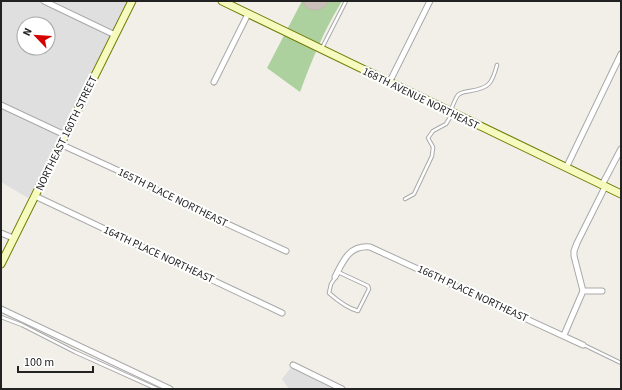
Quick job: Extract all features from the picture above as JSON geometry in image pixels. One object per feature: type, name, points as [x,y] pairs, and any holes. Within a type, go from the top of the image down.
[{"type":"street","points":[[44,1],[115,34]]},
{"type":"street","name":"NORTHEAST 160TH STREET","points":[[1,264],[132,1]]},
{"type":"street","name":"168TH AVENUE NORTHEAST","points":[[222,1],[621,194]]},
{"type":"street","points":[[389,83],[430,1]]},
{"type":"street","points":[[214,82],[248,14]]},
{"type":"street","points":[[566,168],[621,54]]},
{"type":"street","points":[[1,104],[65,134]]},
{"type":"street","name":"165TH PLACE NORTHEAST","points":[[60,144],[286,251]]},
{"type":"street","points":[[564,335],[583,291],[574,251],[621,149]]},
{"type":"street","name":"164TH PLACE NORTHEAST","points":[[35,196],[282,313]]},
{"type":"street","points":[[1,233],[13,238]]},
{"type":"street","name":"166TH PLACE NORTHEAST","points":[[335,277],[343,261],[350,252],[358,247],[370,247],[583,345]]},
{"type":"street","points":[[583,291],[602,291]]},
{"type":"street","points":[[1,309],[170,389]]},
{"type":"street","points":[[292,365],[342,389]]},
{"type":"lane","points":[[321,50],[346,1]]},
{"type":"lane","points":[[405,199],[414,194],[432,156],[432,147],[428,138],[433,130],[447,123],[459,94],[488,86],[493,79],[497,65]]},
{"type":"lane","points":[[335,277],[331,284],[329,293],[342,303],[358,311],[369,289],[368,286],[338,272]]},
{"type":"lane","points":[[1,316],[75,352],[157,389]]},
{"type":"lane","name":"166TH PLACE NORTHEAST","points":[[583,345],[621,363]]},
{"type":"shaded area","points":[[1,1],[135,1],[110,44],[28,198],[1,182]]},
{"type":"shaded area","points":[[293,365],[342,389],[289,389],[282,379]]},
{"type":"green space","points":[[302,1],[342,1],[319,45],[300,92],[267,68]]},
{"type":"building","points":[[302,1],[329,1],[326,6],[318,10],[308,9]]}]
